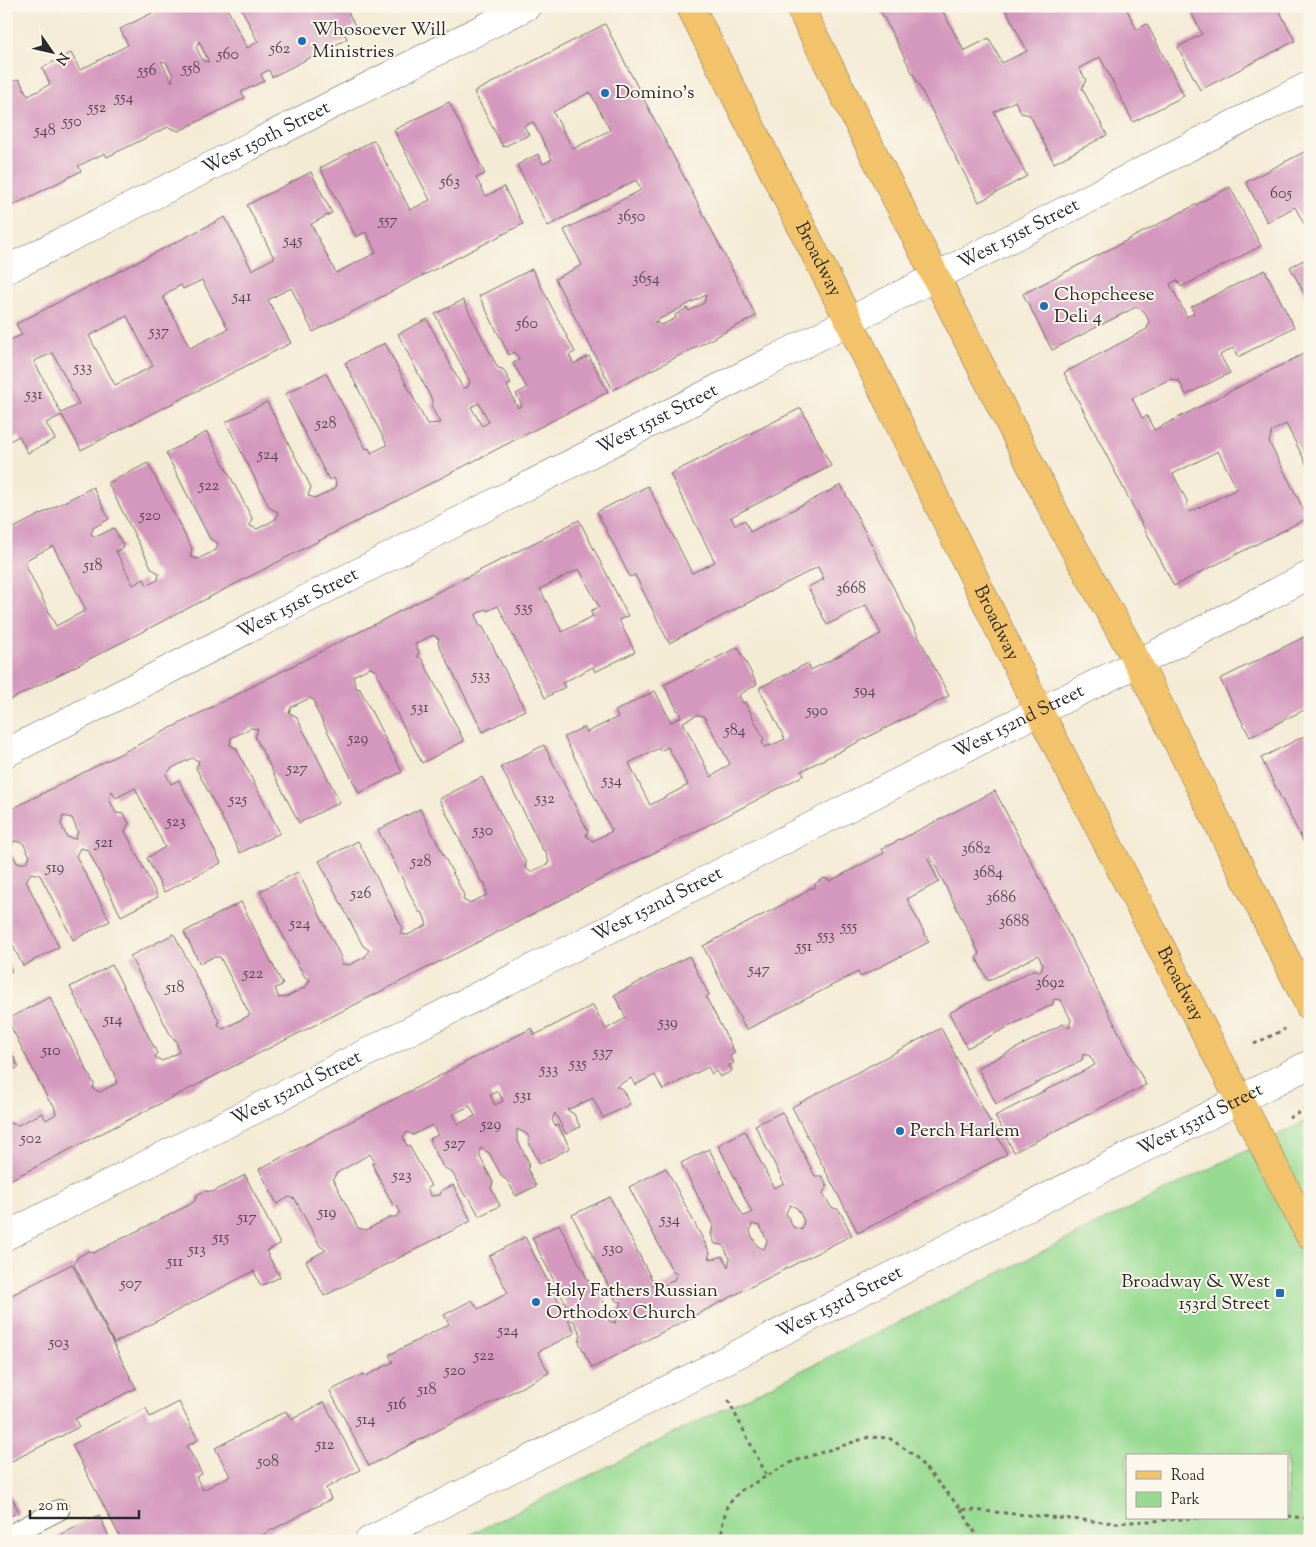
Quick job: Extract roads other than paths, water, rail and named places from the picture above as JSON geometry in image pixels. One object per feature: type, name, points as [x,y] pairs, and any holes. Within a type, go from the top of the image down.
[{"type":"main road","name":"Broadway","points":[[690,6],[849,321],[1039,711],[1310,1236]]},
{"type":"main road","points":[[799,6],[1061,525],[1138,663],[1310,1007]]},
{"type":"street","name":"West 150th Street","points":[[6,270],[527,6]]},
{"type":"street","name":"West 151st Street","points":[[6,753],[1310,85]]},
{"type":"street","name":"West 152nd Street","points":[[6,1236],[1310,575]]},
{"type":"street","name":"West 153rd Street","points":[[369,1541],[1310,1064]]},
{"type":"lane","points":[[6,1537],[59,1510]]},
{"type":"place","name":"Whosoever Will Ministries","points":[[302,41]]},
{"type":"place","name":"Domino's","points":[[605,93]]},
{"type":"place","name":"Chopcheese Deli 4","points":[[1044,306]]},
{"type":"place","name":"Perch Harlem","points":[[900,1131]]},
{"type":"place","name":"Broadway & West 153rd Street","points":[[1280,1293]]},
{"type":"place","name":"Holy Fathers Russian Orthodox Church","points":[[536,1302]]}]
